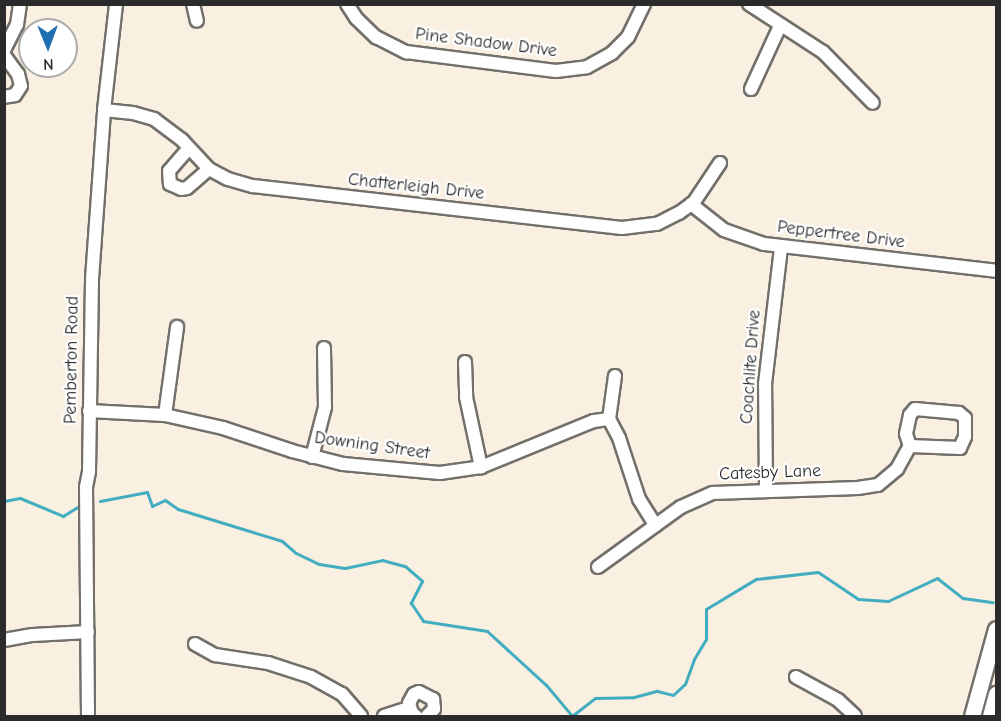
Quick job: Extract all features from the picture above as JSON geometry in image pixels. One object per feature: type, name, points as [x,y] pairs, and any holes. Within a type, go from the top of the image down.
[{"type":"main road","points":[[972,717],[996,628]]},
{"type":"main road","points":[[990,717],[996,694]]},
{"type":"street","points":[[4,50],[17,25],[20,4]]},
{"type":"street","name":"Pemberton Road","points":[[88,717],[86,487],[89,471],[92,279],[104,110],[116,4]]},
{"type":"street","points":[[193,4],[197,21]]},
{"type":"street","name":"Pine Shadow Drive","points":[[347,4],[356,18],[376,37],[406,52],[556,71],[587,67],[612,53],[628,37],[644,4]]},
{"type":"street","points":[[749,4],[823,52],[873,103]]},
{"type":"street","points":[[751,89],[780,26]]},
{"type":"street","points":[[4,55],[14,66],[21,82],[10,96]]},
{"type":"street","name":"Chatterleigh Drive","points":[[104,110],[133,113],[154,119],[166,126],[209,169],[228,179],[253,186],[622,228],[657,224],[691,204],[720,163]]},
{"type":"street","points":[[189,148],[169,171],[170,184],[181,189],[187,188],[209,169]]},
{"type":"street","name":"Peppertree Drive","points":[[691,204],[710,221],[735,236],[780,246],[996,272]]},
{"type":"street","name":"Coachlite Drive","points":[[765,490],[765,384],[780,246]]},
{"type":"street","points":[[165,415],[177,327]]},
{"type":"street","points":[[312,457],[325,407],[324,348]]},
{"type":"street","points":[[465,362],[466,397],[481,467]]},
{"type":"street","points":[[615,375],[609,419],[619,438],[639,499],[655,525]]},
{"type":"street","points":[[915,408],[959,413],[965,418],[965,437],[960,448],[910,446],[906,434],[909,415],[915,408]]},
{"type":"street","name":"Downing Street","points":[[89,411],[165,415],[223,428],[312,457],[411,472],[440,473],[481,467],[594,421],[609,419]]},
{"type":"street","name":"Catesby Lane","points":[[598,567],[681,507],[700,497],[727,491],[875,486],[888,480],[910,446]]},
{"type":"street","points":[[4,640],[33,635],[88,633]]},
{"type":"street","points":[[195,644],[215,655],[268,663],[311,677],[342,694],[361,717]]},
{"type":"street","points":[[796,677],[838,700],[855,717]]},
{"type":"street","points":[[384,717],[413,712],[409,703],[414,694],[425,692],[435,704],[427,717]]},
{"type":"waterway","points":[[100,501],[147,492],[152,506],[165,500],[178,509],[282,541],[296,553],[319,564],[345,568],[382,560],[405,566],[422,581],[411,603],[423,621],[487,631],[547,686],[572,716],[595,698],[634,697],[657,691],[673,695],[685,684],[694,659],[706,639],[706,609],[756,579],[818,572],[858,599],[888,601],[937,578],[963,598],[993,602]]},
{"type":"waterway","points":[[4,501],[20,498],[63,516],[79,506]]}]
